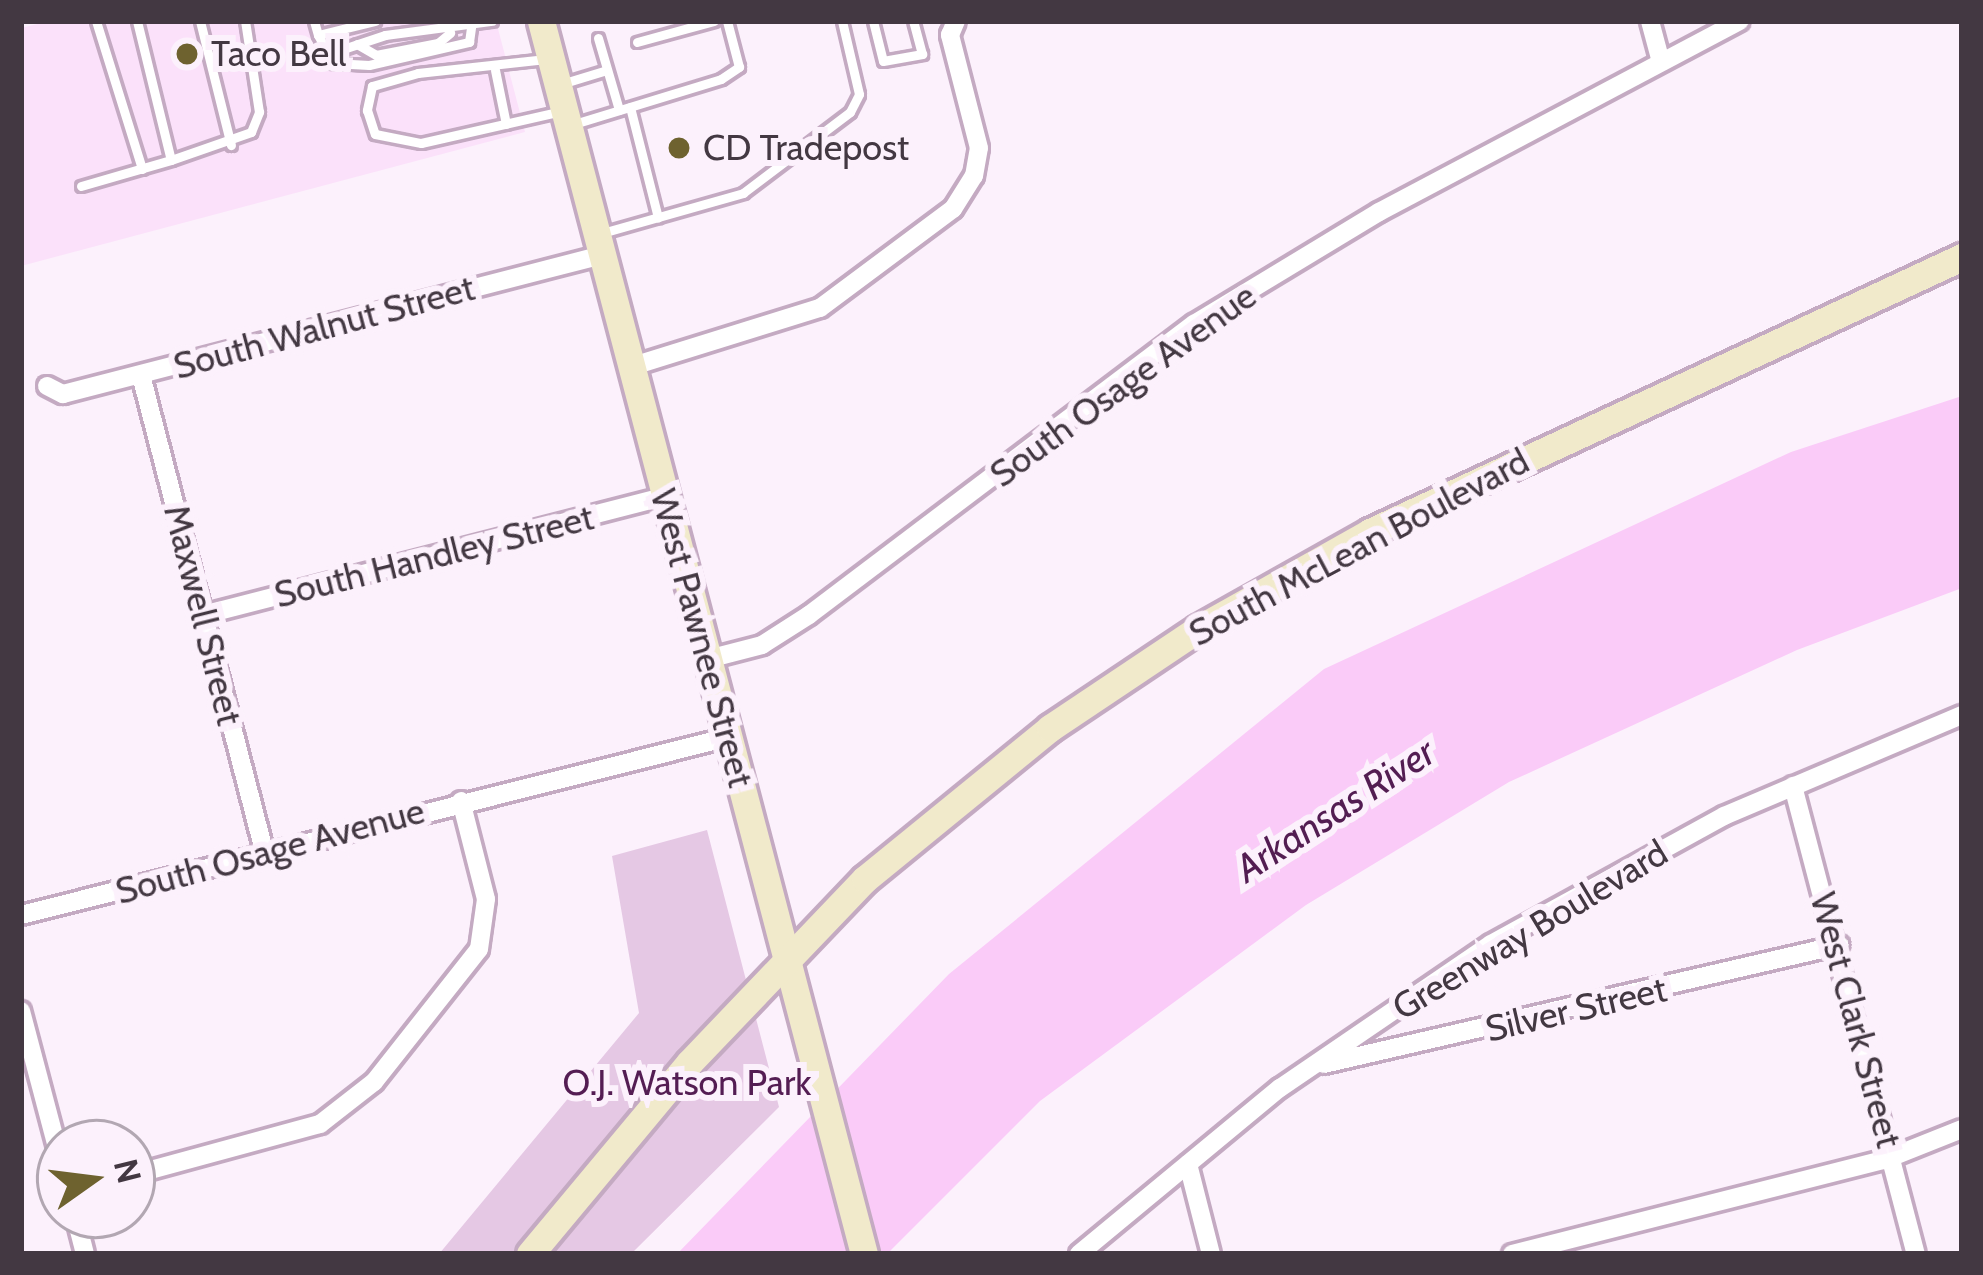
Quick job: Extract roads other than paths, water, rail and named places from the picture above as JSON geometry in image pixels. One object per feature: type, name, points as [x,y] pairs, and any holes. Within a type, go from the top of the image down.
[{"type":"main road","name":"West Pawnee Street","points":[[541,21],[864,1254]]},
{"type":"main road","name":"South McLean Boulevard","points":[[530,1254],[689,1063],[865,879],[1050,728],[1198,628],[1370,532],[1962,257]]},
{"type":"street","points":[[630,367],[820,308],[953,209],[974,176],[979,148],[950,35],[956,21]]},
{"type":"street","points":[[1650,21],[1661,62]]},
{"type":"street","name":"South Osage Avenue","points":[[708,659],[762,645],[809,616],[1194,324],[1379,212],[1739,21]]},
{"type":"street","name":"South Walnut Street","points":[[47,386],[63,394],[600,245]]},
{"type":"street","name":"Maxwell Street","points":[[141,374],[265,856]]},
{"type":"street","name":"South Handley Street","points":[[203,615],[664,496]]},
{"type":"street","name":"Greenway Boulevard","points":[[1079,1254],[1312,1066],[1492,944],[1724,816],[1962,715]]},
{"type":"street","name":"South Osage Avenue","points":[[21,915],[729,737]]},
{"type":"street","name":"West Clark Street","points":[[1793,786],[1839,945],[1916,1254]]},
{"type":"street","points":[[156,1168],[320,1124],[374,1082],[479,949],[486,899],[461,801]]},
{"type":"street","name":"Silver Street","points":[[1312,1066],[1839,945]]},
{"type":"street","points":[[21,1011],[49,1119]]},
{"type":"street","points":[[1512,1254],[1892,1156],[1962,1130]]},
{"type":"street","points":[[1188,1164],[1211,1254]]},
{"type":"lane","points":[[96,21],[142,169]]},
{"type":"lane","points":[[136,21],[171,160]]},
{"type":"lane","points":[[200,21],[231,145]]},
{"type":"lane","points":[[81,186],[231,145],[251,132],[259,112],[245,21]]},
{"type":"lane","points":[[314,21],[325,55],[341,66],[442,53],[469,42],[472,23]]},
{"type":"lane","points":[[318,35],[375,21]]},
{"type":"lane","points":[[325,55],[357,44],[451,32],[492,21]]},
{"type":"lane","points":[[637,42],[714,21]]},
{"type":"lane","points":[[608,70],[560,94],[506,124],[393,143],[375,134],[367,110],[372,86],[463,62],[560,94],[624,109],[739,67],[727,21]]},
{"type":"lane","points":[[600,245],[658,218],[742,193],[850,112],[859,94],[842,21]]},
{"type":"lane","points":[[873,21],[884,62],[922,54],[913,21]]},
{"type":"lane","points":[[357,44],[376,55],[438,44],[451,32]]},
{"type":"lane","points":[[598,38],[658,218]]},
{"type":"lane","points":[[495,70],[506,124]]},
{"type":"water","name":"Arkansas River","points":[[1962,396],[1962,588],[1797,650],[1509,782],[1306,905],[1040,1101],[887,1254],[677,1254],[949,974],[1324,669],[1791,452]]},
{"type":"place","name":"Taco Bell","points":[[187,54]]},
{"type":"place","name":"CD Tradepost","points":[[679,148]]},
{"type":"park label","name":"O.J. Watson Park","points":[[687,1083]]}]
